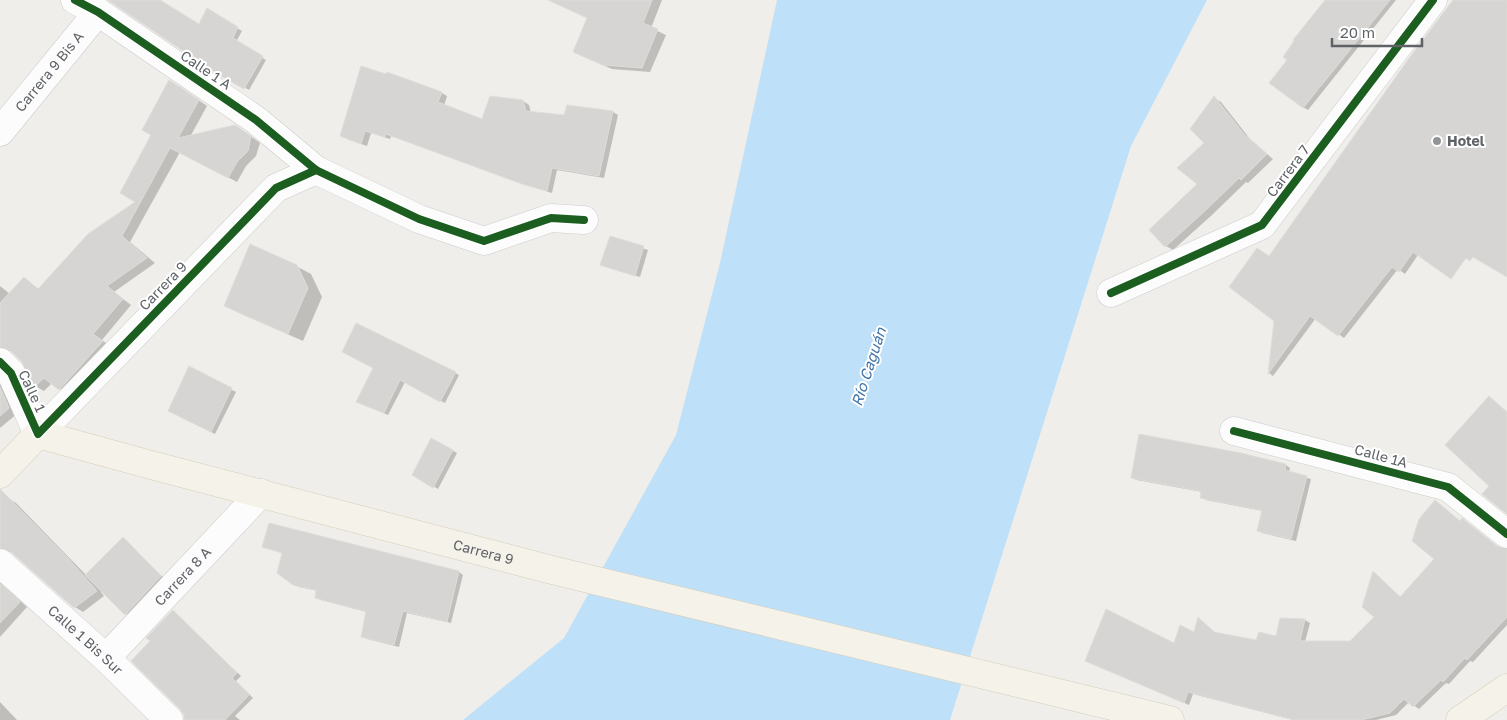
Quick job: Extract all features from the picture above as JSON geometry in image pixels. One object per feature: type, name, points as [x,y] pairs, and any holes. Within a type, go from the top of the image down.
[{"type":"main road","name":"Carrera 9","points":[[0,474],[38,434],[552,570],[1170,720]]},
{"type":"main road","points":[[1460,720],[1507,688]]},
{"type":"street","name":"Carrera 7","points":[[1111,293],[1262,225],[1433,0]]},
{"type":"street","name":"Carrera 9 Bis A","points":[[0,132],[86,6]]},
{"type":"street","name":"Calle 1 A","points":[[86,6],[256,120],[316,170],[419,219],[484,241],[551,218],[584,220]]},
{"type":"street","name":"Carrera 9","points":[[38,434],[276,188],[316,170]]},
{"type":"street","name":"Calle 1","points":[[0,362],[11,373],[38,434]]},
{"type":"street","name":"Calle 1A","points":[[1234,431],[1448,487],[1507,534]]},
{"type":"street","name":"Carrera 8 A","points":[[106,658],[260,493]]},
{"type":"street","name":"Calle 1 Bis Sur","points":[[0,563],[106,658],[169,720]]},
{"type":"water","name":"Río Caguán","points":[[777,0],[1207,0],[1131,146],[950,720],[463,720],[564,638],[676,435],[720,263]]},
{"type":"building","points":[[108,0],[160,0],[199,24],[207,8],[238,27],[233,38],[263,56],[244,89],[214,72]]},
{"type":"building","points":[[548,0],[652,0],[643,23],[658,29],[642,68],[603,65],[573,52],[587,18]]},
{"type":"building","points":[[1325,0],[1390,0],[1303,108],[1269,83],[1287,60],[1283,57],[1293,40]]},
{"type":"building","points":[[1453,0],[1507,0],[1507,277],[1473,257],[1470,261],[1466,258],[1451,279],[1413,252],[1399,272],[1392,267],[1338,336],[1310,316],[1268,374],[1274,321],[1229,287],[1257,248],[1269,256],[1410,57]]},
{"type":"building","points":[[361,66],[386,74],[387,72],[442,92],[438,102],[482,119],[490,96],[523,100],[526,111],[564,115],[567,105],[613,111],[599,176],[552,168],[547,191],[522,184],[386,134],[385,137],[365,131],[361,144],[340,136]]},
{"type":"building","points":[[169,80],[199,100],[178,138],[235,125],[251,136],[248,151],[237,162],[228,178],[170,148],[122,236],[147,258],[107,286],[123,299],[93,334],[103,341],[59,390],[44,378],[34,387],[22,362],[11,351],[0,347],[0,303],[24,277],[38,289],[88,234],[135,202],[120,193],[151,135],[142,130]]},
{"type":"building","points":[[1214,96],[1244,134],[1267,154],[1241,180],[1239,178],[1165,247],[1149,230],[1197,184],[1177,168],[1204,143],[1190,129]]},
{"type":"building","points":[[610,236],[644,246],[635,276],[600,265]]},
{"type":"building","points":[[250,244],[297,265],[308,288],[288,334],[224,306]]},
{"type":"building","points":[[356,323],[456,372],[440,402],[400,380],[384,413],[356,402],[373,368],[342,352]]},
{"type":"building","points":[[189,366],[232,388],[211,432],[168,411]]},
{"type":"building","points":[[0,387],[9,408],[0,416]]},
{"type":"building","points":[[1489,396],[1507,412],[1507,514],[1482,494],[1489,486],[1445,445]]},
{"type":"building","points":[[1139,434],[1241,453],[1286,464],[1285,470],[1307,476],[1291,539],[1257,531],[1262,510],[1200,498],[1201,491],[1131,478]]},
{"type":"building","points":[[431,438],[453,450],[433,488],[412,475]]},
{"type":"building","points":[[0,489],[68,558],[97,591],[74,608],[10,551],[0,548]]},
{"type":"building","points":[[1435,500],[1460,521],[1462,518],[1497,546],[1507,549],[1507,617],[1467,660],[1465,658],[1443,682],[1441,680],[1413,707],[1404,699],[1390,713],[1361,720],[1295,720],[1188,692],[1184,703],[1085,661],[1106,609],[1174,643],[1180,625],[1194,632],[1198,617],[1214,632],[1256,640],[1259,632],[1276,636],[1280,618],[1305,619],[1300,641],[1350,641],[1374,617],[1362,607],[1373,571],[1400,597],[1434,559],[1412,541],[1419,519]]},
{"type":"building","points":[[269,523],[459,571],[447,622],[403,611],[394,645],[361,637],[366,611],[315,598],[316,590],[293,585],[277,573],[282,553],[262,547]]},
{"type":"building","points":[[123,537],[161,576],[125,615],[85,575]]},
{"type":"building","points":[[0,584],[20,602],[0,623]]},
{"type":"building","points":[[173,610],[237,673],[232,678],[249,695],[225,720],[184,720],[184,715],[180,709],[131,661],[150,641],[146,638]]},
{"type":"cycle path","points":[[75,0],[98,12],[256,120],[316,170],[419,219],[484,241],[551,218],[584,220]]},
{"type":"cycle path","points":[[1111,293],[1262,225],[1433,0]]},
{"type":"cycle path","points":[[0,362],[11,373],[38,434],[276,188],[316,170]]},
{"type":"cycle path","points":[[1234,431],[1448,487],[1507,534]]},
{"type":"place","name":"Hotel","points":[[1437,141]]}]
